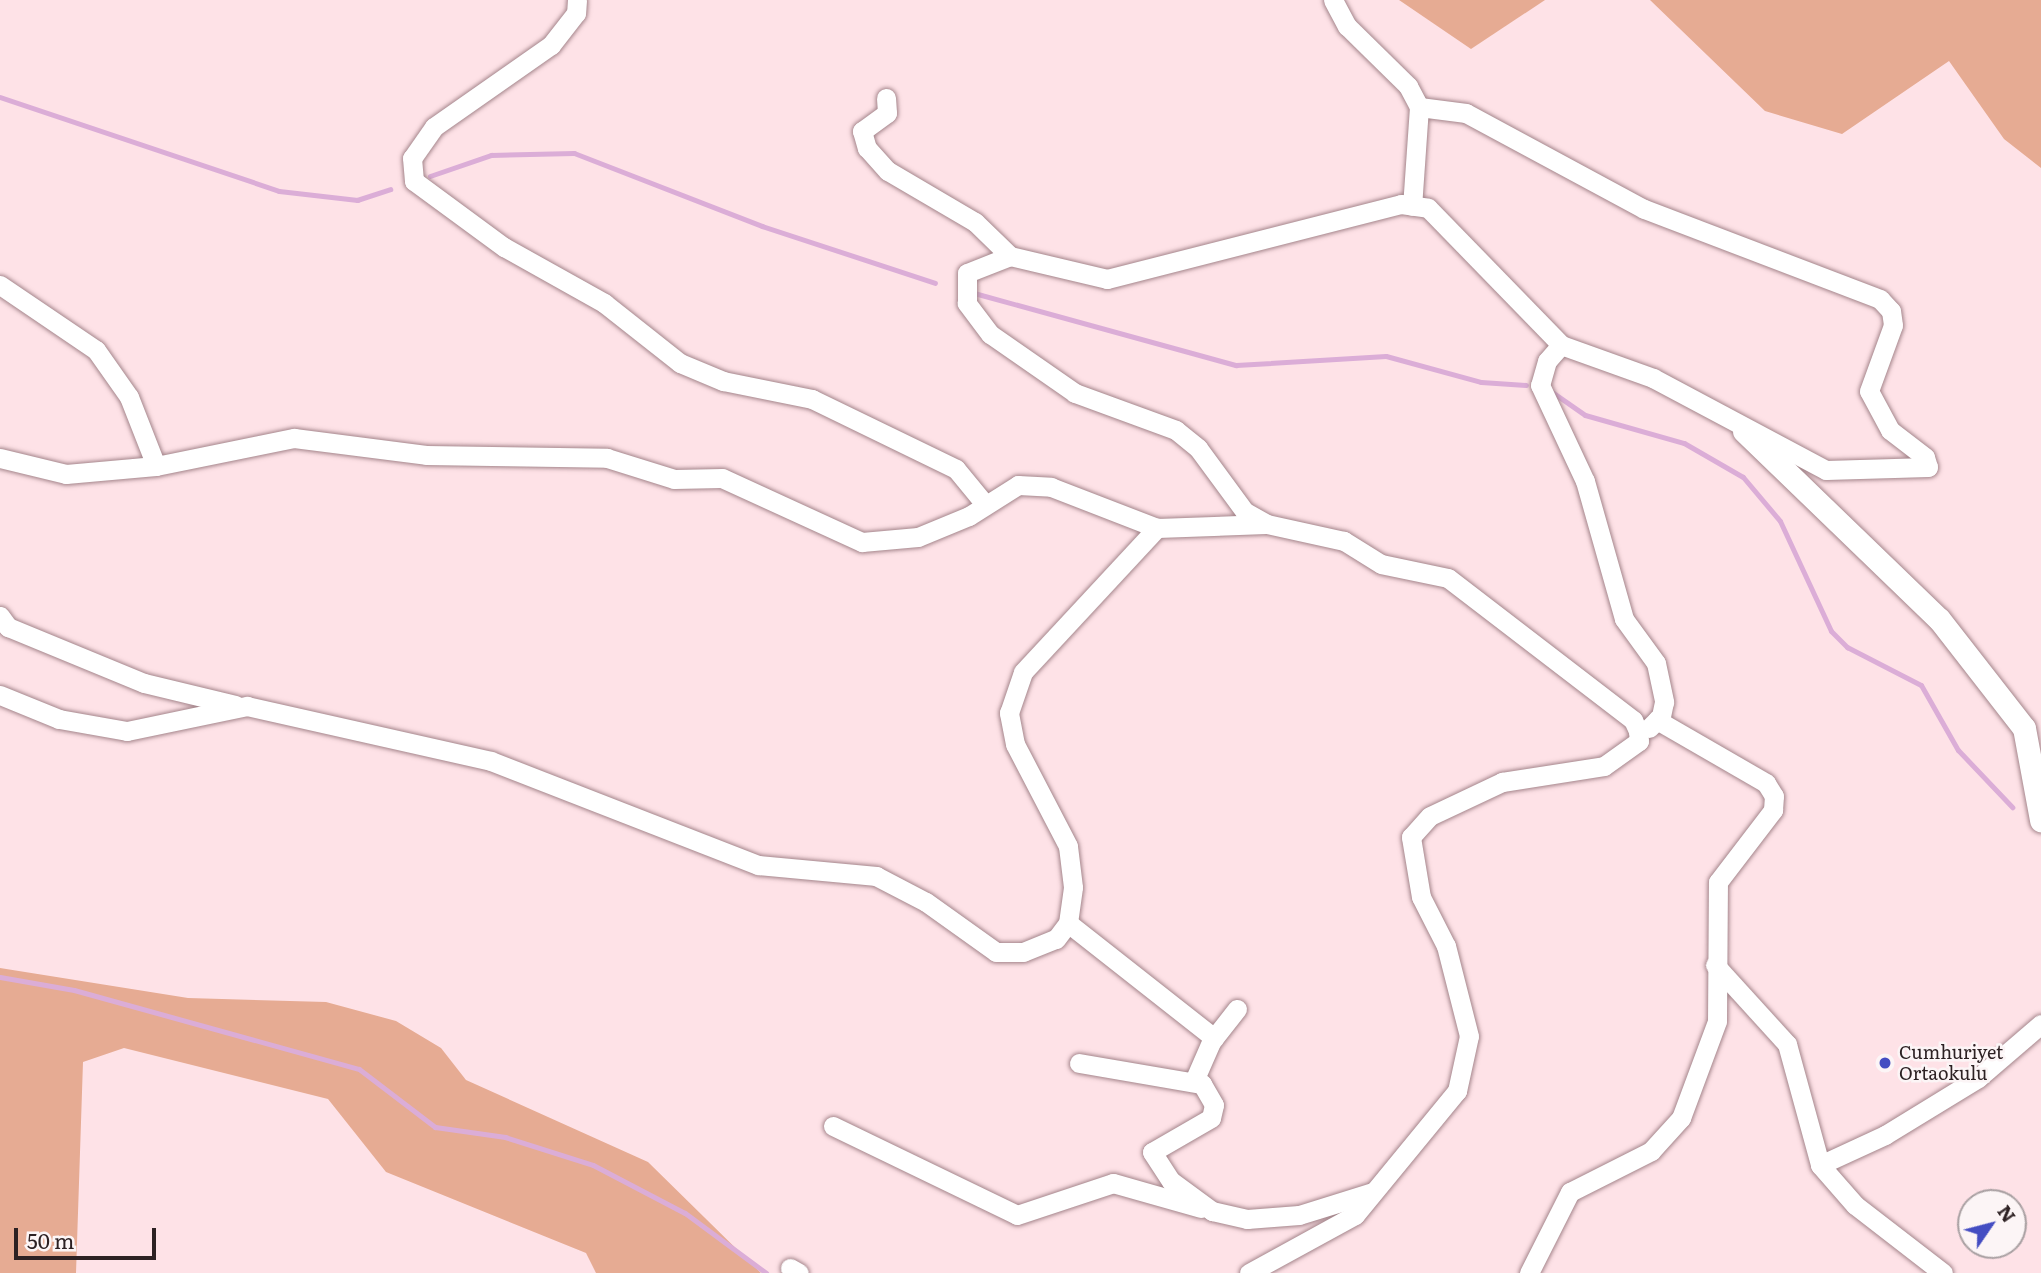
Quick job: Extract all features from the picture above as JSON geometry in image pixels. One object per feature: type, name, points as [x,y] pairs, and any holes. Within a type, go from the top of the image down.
[{"type":"street","points":[[577,0],[576,13],[551,45],[434,127],[412,158],[414,181],[504,247],[604,303],[680,363],[723,381],[812,399],[956,470],[984,503]]},
{"type":"street","points":[[1334,0],[1347,26],[1408,86],[1419,107],[1412,206]]},
{"type":"street","points":[[886,98],[887,113],[862,131],[867,148],[888,171],[975,222],[1010,256],[1107,279],[1412,206],[1442,220],[1561,345],[1653,378],[1744,431],[1826,470],[1928,467],[1925,457],[1891,429],[1869,391],[1893,326],[1891,311],[1863,289],[1813,277],[1644,209],[1466,113],[1419,107]]},
{"type":"street","points":[[1010,256],[967,273],[967,303],[990,334],[1075,393],[1176,430],[1198,448],[1229,497],[1267,524]]},
{"type":"street","points":[[0,285],[96,350],[129,397],[156,466]]},
{"type":"street","points":[[1249,1273],[1355,1214],[1457,1091],[1469,1036],[1446,946],[1421,897],[1411,837],[1430,816],[1502,782],[1604,765],[1639,741],[1657,720],[1664,702],[1656,663],[1623,619],[1585,481],[1540,385],[1547,361],[1561,345]]},
{"type":"street","points":[[1744,431],[1939,619],[2024,728],[2041,820]]},
{"type":"street","points":[[0,458],[65,474],[156,466],[294,438],[426,455],[607,458],[674,479],[722,478],[862,542],[918,537],[1018,485],[1051,486],[1157,528],[1267,524],[1321,533],[1381,564],[1448,578],[1633,720],[1639,741]]},
{"type":"street","points":[[0,616],[8,627],[144,683],[198,700],[247,706],[491,761],[758,865],[876,876],[926,902],[996,952],[1045,943],[1068,923],[1073,887],[1068,846],[1015,744],[1009,713],[1023,672],[1157,528]]},
{"type":"street","points":[[0,695],[59,719],[127,731],[247,706]]},
{"type":"street","points":[[1529,1273],[1570,1192],[1651,1151],[1681,1118],[1717,1021],[1718,882],[1773,810],[1774,796],[1766,783],[1657,720]]},
{"type":"street","points":[[1068,923],[1214,1038]]},
{"type":"street","points":[[1716,965],[1787,1044],[1820,1165],[1855,1205],[1943,1273]]},
{"type":"street","points":[[1194,1081],[1214,1038],[1237,1009]]},
{"type":"street","points":[[1820,1165],[1885,1135],[1978,1078],[2041,1024]]},
{"type":"street","points":[[1079,1063],[1194,1081],[1214,1104],[1211,1118],[1152,1152],[1153,1162],[1212,1210]]},
{"type":"street","points":[[833,1126],[1017,1215],[1113,1183],[1247,1219],[1299,1215],[1373,1192]]},
{"type":"shaded area","points":[[1399,0],[1545,0],[1471,49]]},
{"type":"shaded area","points":[[1650,0],[2041,0],[2041,168],[2004,139],[1949,61],[1842,134],[1765,111]]},
{"type":"shaded area","points":[[0,968],[188,998],[326,1002],[396,1021],[441,1048],[466,1080],[648,1162],[761,1273],[596,1273],[586,1253],[386,1172],[328,1099],[124,1048],[83,1062],[76,1273],[0,1273]]},
{"type":"waterway","points":[[0,97],[279,191],[357,200],[390,189]]},
{"type":"waterway","points":[[430,176],[491,155],[574,153],[762,226],[935,283]]},
{"type":"waterway","points":[[974,293],[1236,365],[1386,356],[1481,382],[1526,385]]},
{"type":"waterway","points":[[1552,392],[1585,415],[1684,443],[1743,477],[1780,521],[1831,631],[1847,647],[1921,685],[1958,750],[2012,807]]},
{"type":"waterway","points":[[0,977],[74,990],[359,1069],[435,1127],[505,1137],[593,1165],[685,1213],[766,1273]]},
{"type":"place","name":"Cumhuriyet Ortaokulu","points":[[1885,1063]]}]
